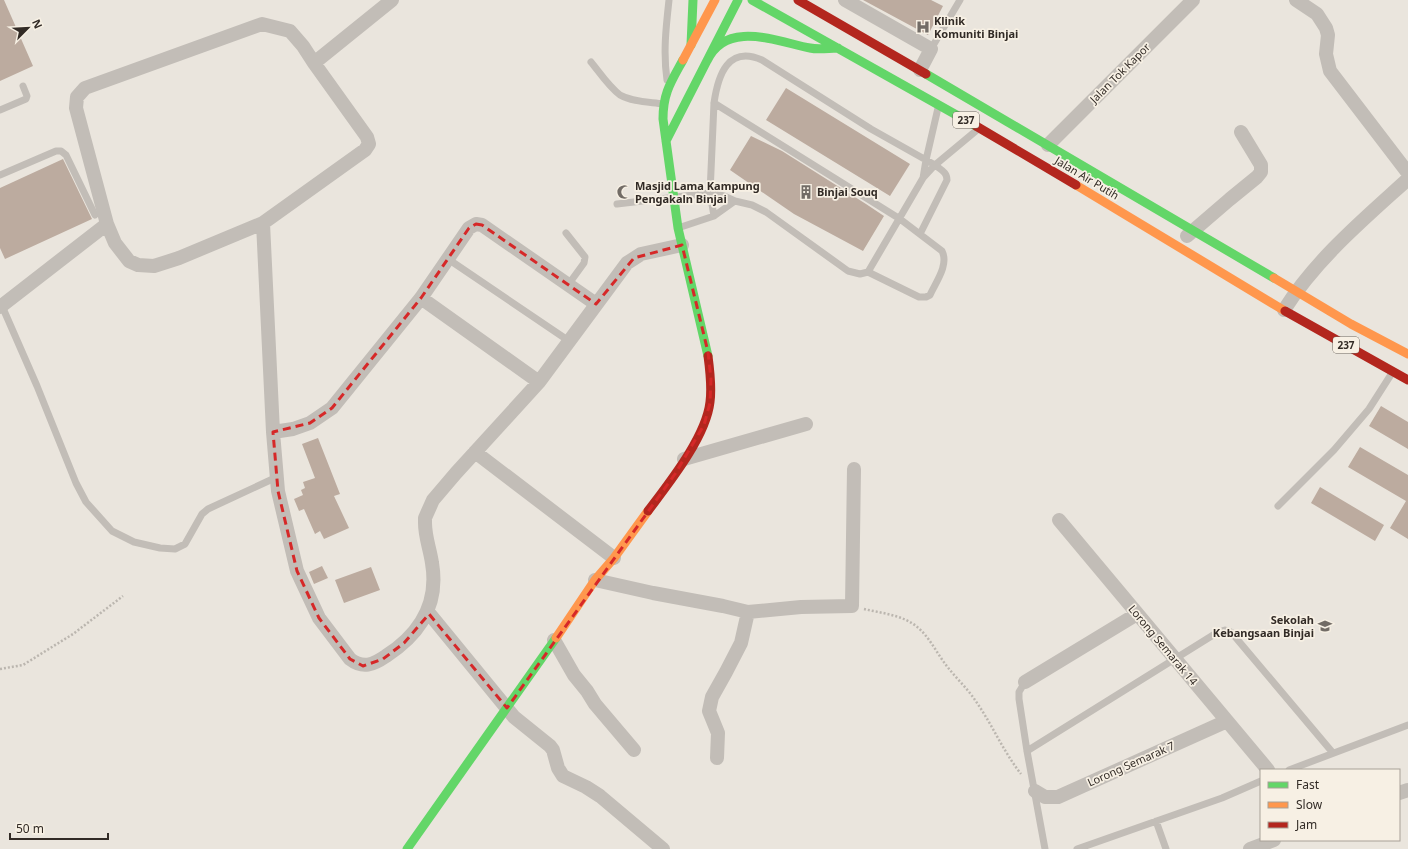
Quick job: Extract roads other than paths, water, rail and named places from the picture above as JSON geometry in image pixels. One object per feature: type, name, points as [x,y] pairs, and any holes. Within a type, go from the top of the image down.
[{"type":"main road","points":[[691,46],[693,0]]},
{"type":"main road","points":[[406,849],[595,580],[614,558],[684,459],[704,425],[710,403],[711,379],[708,352],[678,228],[663,119],[663,104],[668,88],[715,0]]},
{"type":"main road","points":[[666,141],[738,0]]},
{"type":"main road","name":"Jalan Air Putih","points":[[752,0],[1035,160],[1284,310],[1408,380]]},
{"type":"main road","name":"Jalan Air Putih","points":[[805,2],[1351,324],[1406,350]]},
{"type":"main road","points":[[707,61],[711,52],[723,42],[734,38],[749,36],[767,37],[812,50],[838,48]]},
{"type":"street","points":[[314,63],[392,0]]},
{"type":"street","points":[[845,0],[931,49],[920,70]]},
{"type":"street","name":"Jalan Tok Kapor","points":[[1048,145],[1193,0]]},
{"type":"street","points":[[1296,0],[1317,14],[1323,21],[1328,35],[1326,54],[1330,71],[1408,173]]},
{"type":"street","points":[[262,24],[290,31],[303,46],[314,63],[367,137],[369,144],[365,150],[263,223],[178,258],[154,266],[138,265],[129,261],[116,243],[107,224],[76,108],[77,97],[85,88],[262,24]]},
{"type":"street","points":[[1176,245],[1261,172],[1261,166],[1241,132]]},
{"type":"street","points":[[1284,310],[1296,292],[1347,235],[1408,179]]},
{"type":"street","points":[[263,223],[273,432],[278,491],[297,571],[319,618],[350,660],[363,666],[383,659],[404,643],[428,612],[432,594],[433,574],[425,530],[425,518],[434,500],[475,452],[539,382],[627,263],[641,254],[682,245]]},
{"type":"street","points":[[1,307],[107,224]]},
{"type":"street","points":[[273,432],[292,429],[310,423],[332,408],[421,298],[469,228],[476,224],[482,225],[596,304]]},
{"type":"street","points":[[421,298],[539,382]]},
{"type":"street","points":[[684,459],[806,424]]},
{"type":"street","points":[[475,452],[614,558]]},
{"type":"street","points":[[595,580],[748,612],[801,607],[852,606],[854,469]]},
{"type":"street","name":"Lorong Semarak 14","points":[[1059,520],[1267,769]]},
{"type":"street","points":[[428,612],[514,717],[550,746],[553,750],[558,768],[563,776],[586,787],[600,796],[663,849]]},
{"type":"street","points":[[717,758],[718,733],[709,711],[712,697],[741,644],[748,612]]},
{"type":"street","points":[[1025,682],[1137,614]]},
{"type":"street","points":[[554,640],[574,675],[595,704],[634,750]]},
{"type":"street","name":"Lorong Semarak 7","points":[[1035,791],[1045,797],[1058,797],[1227,721]]},
{"type":"street","points":[[1250,849],[1271,841]]},
{"type":"lane","points":[[668,88],[665,56],[667,17],[670,0]]},
{"type":"lane","points":[[931,49],[960,0]]},
{"type":"lane","points":[[714,216],[710,193],[716,88],[719,78],[729,62],[745,55],[753,56],[762,60],[871,129],[926,160],[945,173],[947,180],[920,234]]},
{"type":"lane","points":[[591,62],[612,88],[621,95],[631,99],[663,104]]},
{"type":"lane","points":[[0,110],[26,99],[27,96],[23,86]]},
{"type":"lane","points":[[617,204],[710,193],[724,196],[735,201],[752,205],[766,212],[848,271],[860,274],[868,272],[920,297],[930,295],[944,263],[942,251],[900,219],[714,103]]},
{"type":"lane","points":[[923,178],[938,105]]},
{"type":"lane","points":[[868,272],[923,178],[979,128]]},
{"type":"lane","points":[[0,175],[56,151],[61,151],[66,154],[95,215]]},
{"type":"lane","points":[[678,228],[714,216],[735,201]]},
{"type":"lane","points":[[566,232],[585,257],[584,263],[568,285]]},
{"type":"lane","points":[[448,259],[569,341]]},
{"type":"lane","points":[[1,307],[37,386],[76,483],[86,502],[112,531],[134,542],[160,548],[175,549],[185,544],[202,514],[208,509],[277,477]]},
{"type":"lane","points":[[1278,506],[1334,450],[1369,409],[1393,372]]},
{"type":"lane","points":[[1026,751],[1139,680],[1176,659],[1218,632],[1225,630],[1231,632],[1333,754]]},
{"type":"lane","points":[[1025,682],[1019,692],[1019,699],[1026,751],[1035,791],[1045,849]]},
{"type":"lane","points":[[1292,769],[1408,725]]},
{"type":"lane","points":[[1077,849],[1222,798],[1260,781]]},
{"type":"lane","points":[[1156,821],[1166,849]]},
{"type":"place","name":"Klinik Komuniti Binjai","points":[[923,27]]},
{"type":"place","name":"Masjid Lama Kampung Pengakaln Binjai","points":[[624,192]]},
{"type":"place","name":"Binjai Souq","points":[[806,192]]},
{"type":"place","name":"Sekolah Kebangsaan Binjai","points":[[1325,626]]}]
